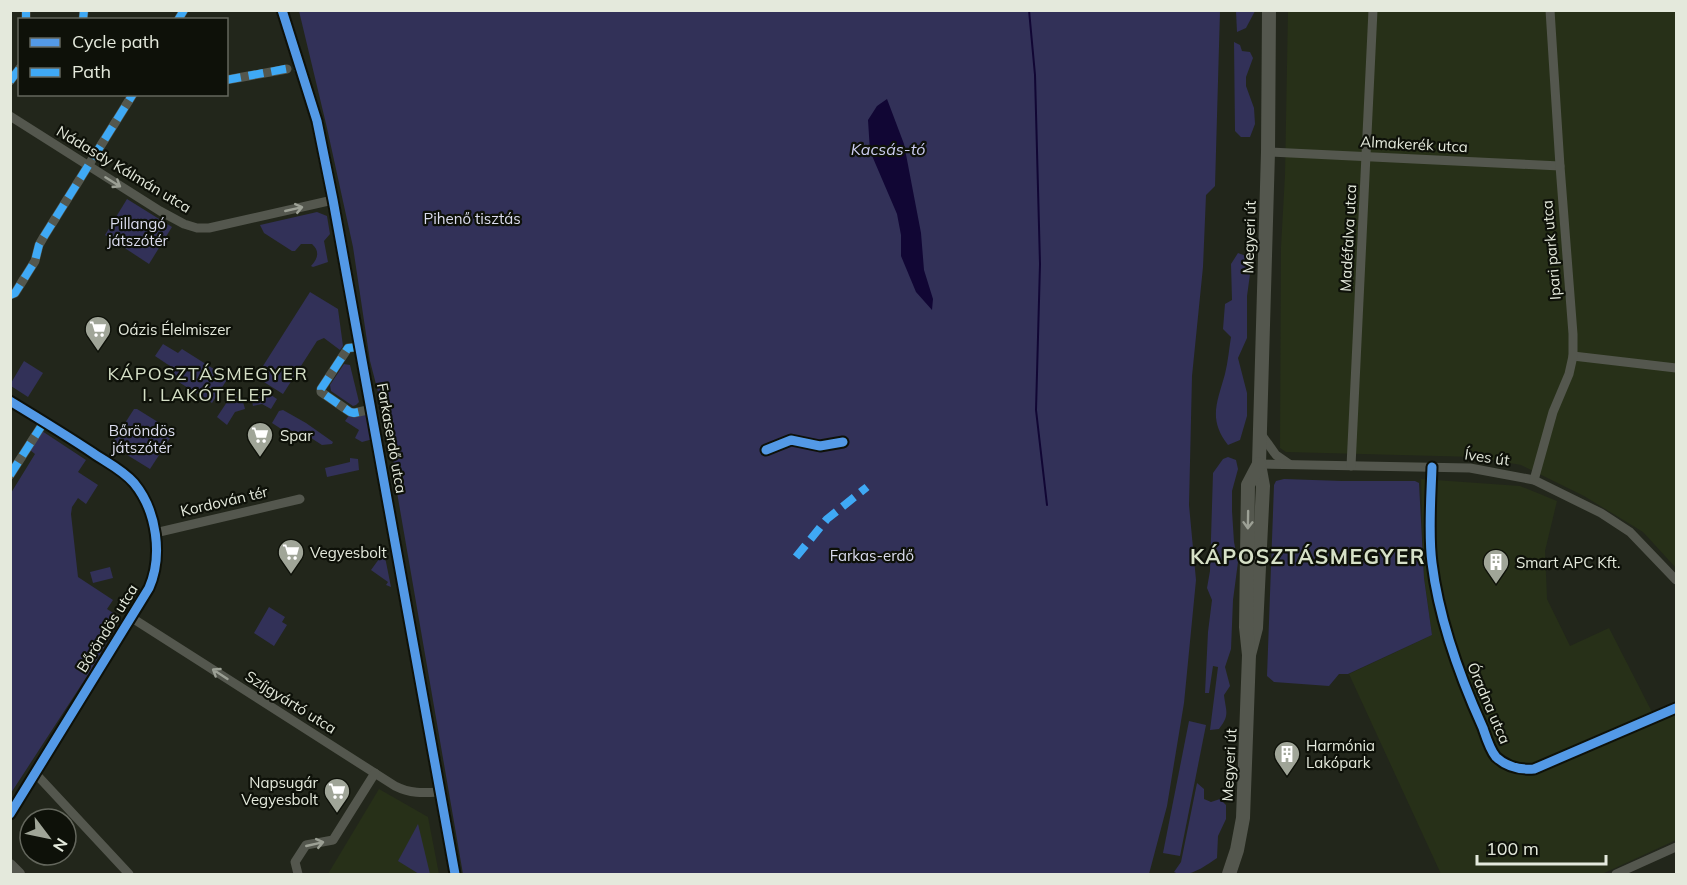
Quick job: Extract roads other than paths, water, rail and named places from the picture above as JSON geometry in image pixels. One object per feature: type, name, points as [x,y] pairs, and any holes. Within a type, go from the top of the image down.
[{"type":"main road","name":"Megyeri út","points":[[1229,874],[1243,818],[1250,655],[1246,627],[1248,485],[1259,464],[1261,434],[1269,10]]},
{"type":"street","name":"Farkaserdő utca","points":[[282,10],[316,121],[333,200],[455,874]]},
{"type":"street","name":"Madéfalva utca","points":[[1351,466],[1373,10]]},
{"type":"street","name":"Ipari park utca","points":[[1534,480],[1553,412],[1565,385],[1573,356],[1574,334],[1550,10]]},
{"type":"street","points":[[228,80],[287,69]]},
{"type":"street","points":[[10,295],[15,293],[35,261],[39,245],[132,96]]},
{"type":"street","name":"Nádasdy Kálmán utca","points":[[10,116],[174,220],[197,228],[209,228],[333,200]]},
{"type":"street","name":"Almakerék utca","points":[[1268,152],[1560,166]]},
{"type":"street","points":[[359,347],[348,348],[321,392],[350,412],[372,409]]},
{"type":"street","points":[[1573,356],[1677,368]]},
{"type":"street","name":"Bőröndös utca","points":[[10,401],[88,450],[133,483],[146,504],[155,533],[157,554],[154,578],[132,618],[10,813]]},
{"type":"street","points":[[10,475],[44,422]]},
{"type":"street","points":[[1261,434],[1276,455],[1291,465]]},
{"type":"street","name":"Íves út","points":[[1259,464],[1470,468],[1534,480],[1601,513],[1630,532],[1677,580]]},
{"type":"street","name":"Óradna utca","points":[[1432,467],[1431,560],[1437,595],[1452,652],[1464,686],[1495,755],[1507,765],[1520,770],[1534,769],[1677,708]]},
{"type":"street","name":"Kordován tér","points":[[155,533],[300,499]]},
{"type":"street","name":"Szíjgyártó utca","points":[[132,618],[406,792],[440,792]]},
{"type":"street","points":[[35,772],[129,874]]},
{"type":"street","points":[[298,874],[295,862],[306,845],[333,840],[375,773]]},
{"type":"street","points":[[1616,874],[1677,847]]},
{"type":"street","points":[[10,865],[19,874]]},
{"type":"water","name":"Kacsás-tó","points":[[887,99],[904,144],[921,233],[924,270],[933,299],[932,310],[916,292],[901,256],[901,235],[897,214],[870,151],[868,120],[877,106]]},
{"type":"waterway","points":[[1029,10],[1035,75],[1040,264],[1036,410],[1047,505]]},
{"type":"place","name":"Oázis Élelmiszer","points":[[98,352]]},
{"type":"place","name":"Spar","points":[[260,458]]},
{"type":"place","name":"Vegyesbolt","points":[[291,575]]},
{"type":"place","name":"Smart APC Kft.","points":[[1496,585]]},
{"type":"place","name":"Harmónia Lakópark","points":[[1287,777]]},
{"type":"place","name":"Napsugár Vegyesbolt","points":[[337,814]]},
{"type":"district","name":"KÁPOSZTÁSMEGYER I. LAKÓTELEP","points":[[208,383]]},
{"type":"district","name":"KÁPOSZTÁSMEGYER","points":[[1308,556]]},
{"type":"park label","name":"Pihenő tisztás","points":[[472,218]]},
{"type":"park label","name":"Pillangó játszótér","points":[[138,232]]},
{"type":"park label","name":"Bőröndös játszótér","points":[[142,438]]},
{"type":"park label","name":"Farkas-erdő","points":[[872,555]]}]
